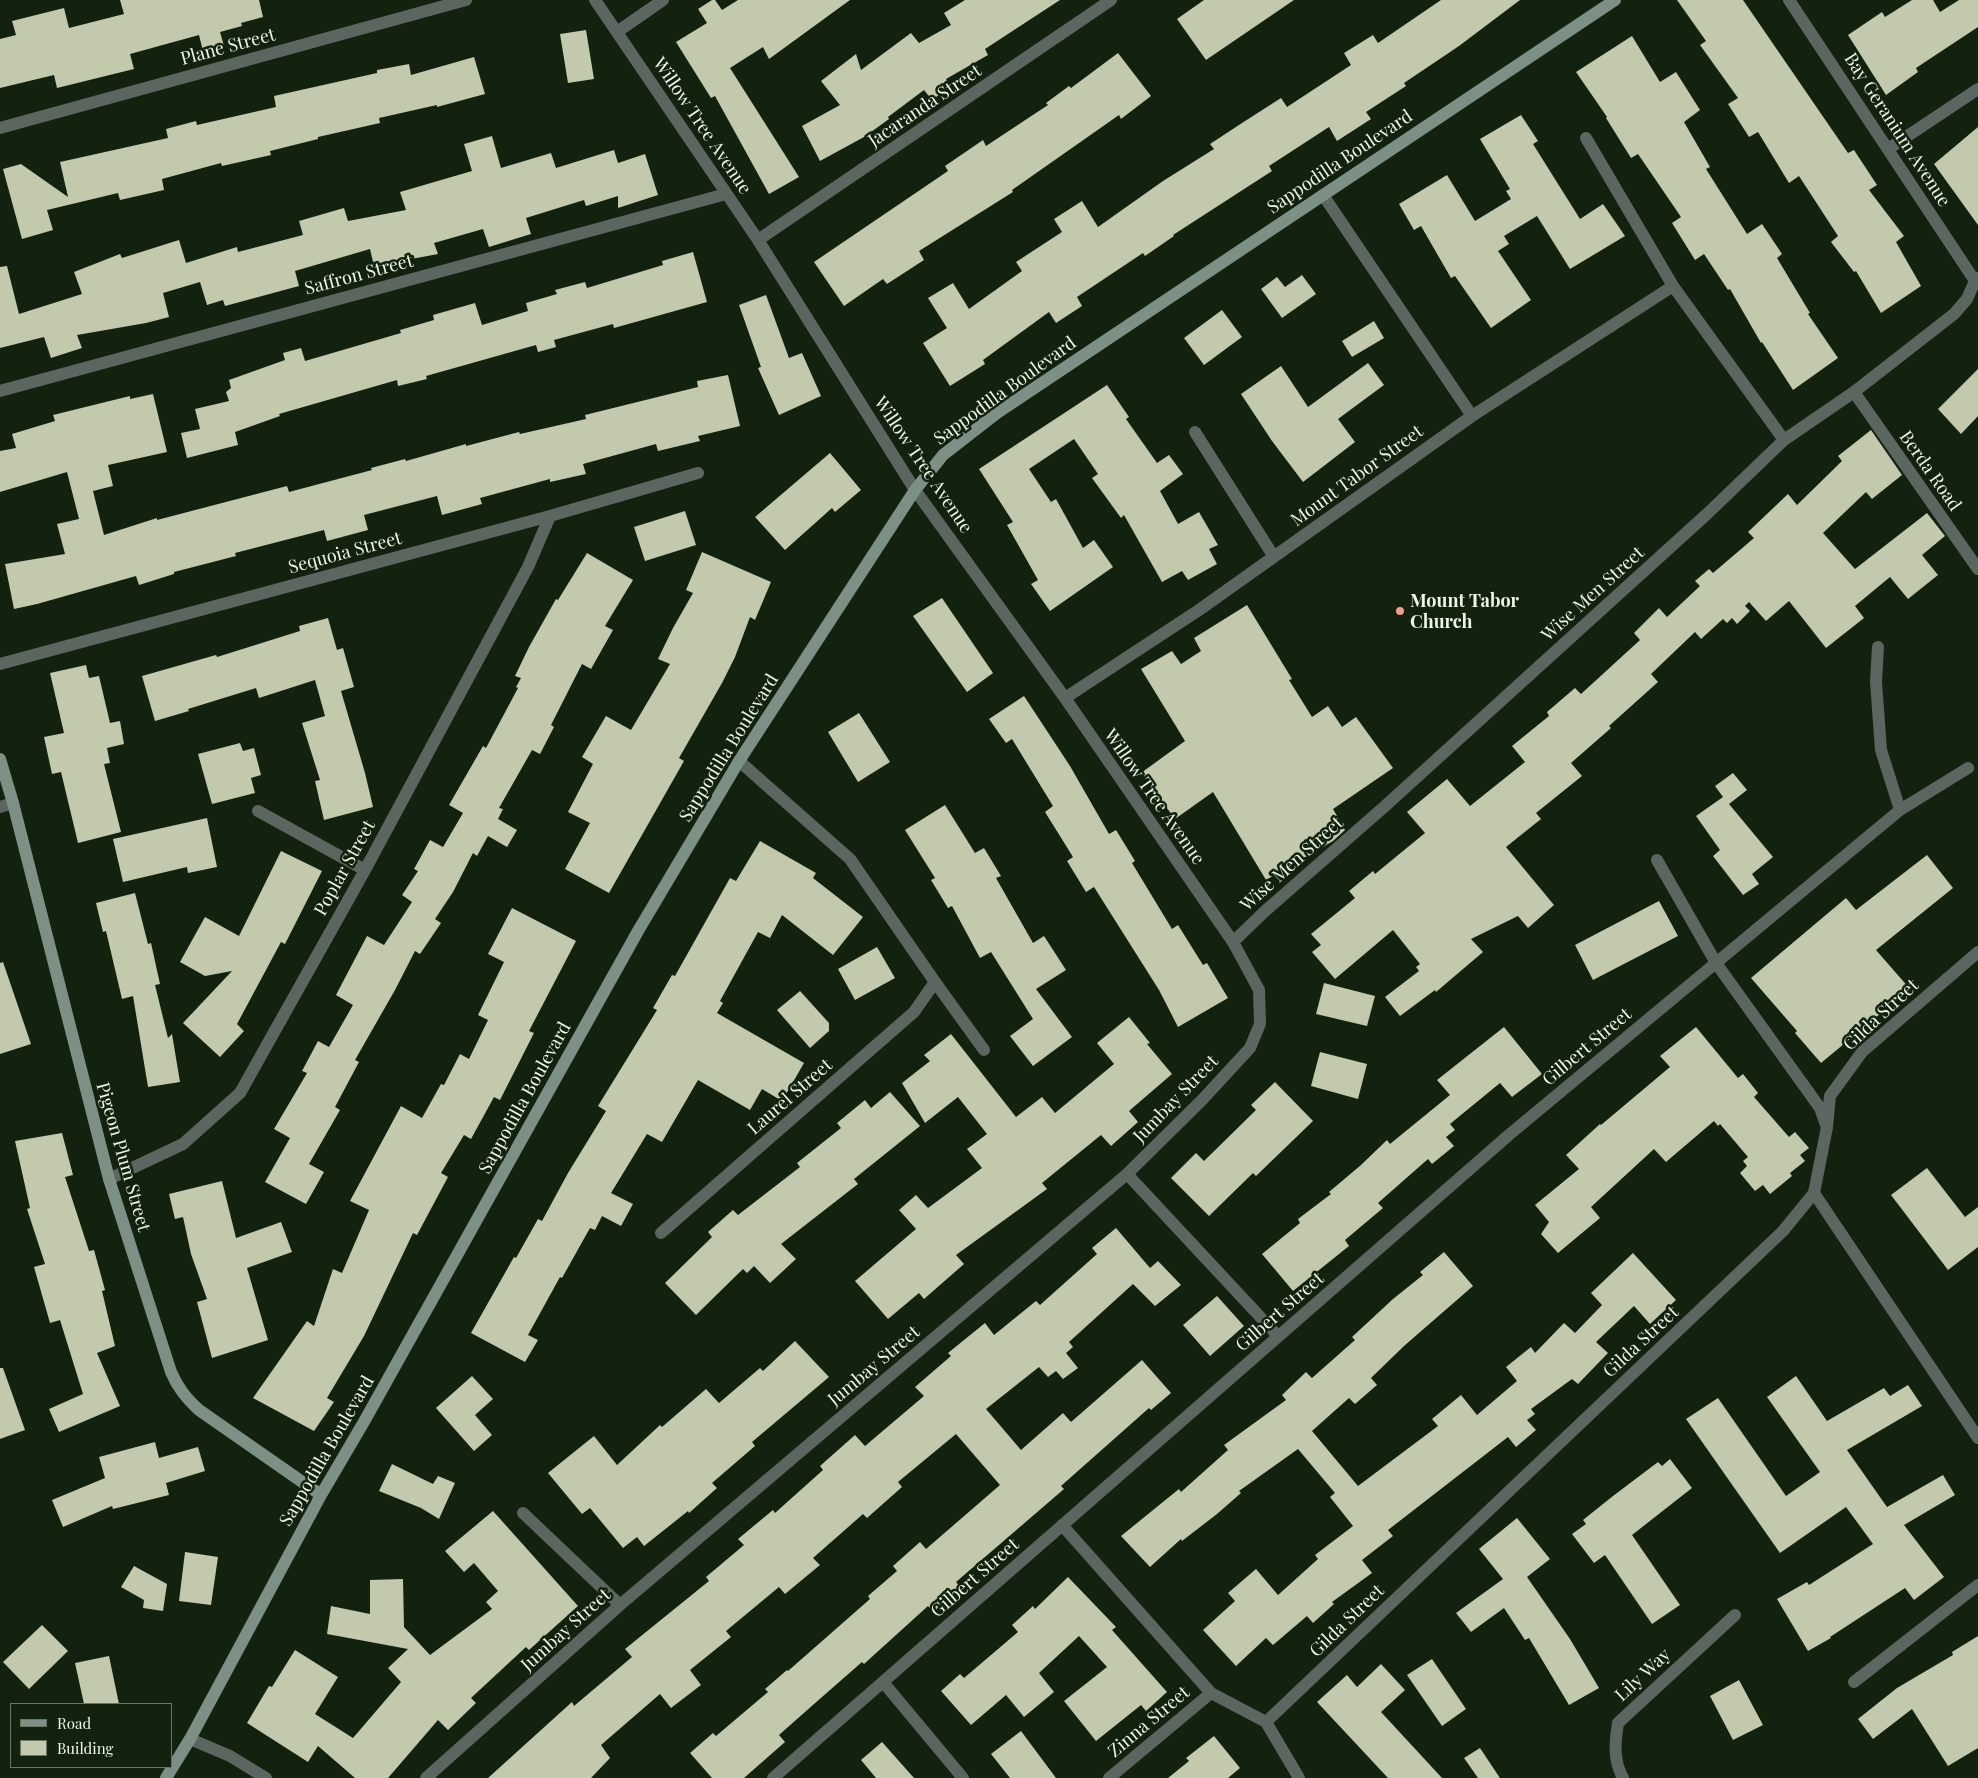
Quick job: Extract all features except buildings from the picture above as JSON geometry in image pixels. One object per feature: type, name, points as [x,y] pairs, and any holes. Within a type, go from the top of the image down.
[{"type":"street","name":"Plane Street","points":[[0,128],[466,0]]},
{"type":"street","name":"Willow Tree Avenue","points":[[595,0],[758,240],[915,490],[1065,698],[1233,942]]},
{"type":"street","points":[[617,32],[663,0]]},
{"type":"street","name":"Jacaranda Street","points":[[758,240],[1111,0]]},
{"type":"street","name":"Sappodilla Boulevard","points":[[166,1778],[190,1738],[321,1495],[380,1394],[638,931],[739,761],[915,490],[943,455],[998,413],[1615,0]]},
{"type":"street","name":"Bay Geranium Avenue","points":[[1789,0],[1976,279]]},
{"type":"street","points":[[1888,149],[1978,89]]},
{"type":"street","points":[[1586,138],[1673,286],[1784,440]]},
{"type":"street","name":"Saffron Street","points":[[0,391],[726,194]]},
{"type":"street","points":[[1323,195],[1472,416]]},
{"type":"street","name":"Wise Men Street","points":[[1233,942],[1264,912],[1708,514],[1784,440],[1854,392],[1954,314],[1967,299],[1976,279]]},
{"type":"street","name":"Mount Tabor Street","points":[[1065,698],[1199,610],[1472,416],[1673,286]]},
{"type":"street","name":"Berda Road","points":[[1854,392],[1978,569]]},
{"type":"street","points":[[1195,432],[1274,557]]},
{"type":"street","name":"Sequoia Street","points":[[0,664],[550,516],[698,473]]},
{"type":"street","name":"Poplar Street","points":[[109,1179],[183,1144],[240,1093],[365,870],[528,567],[550,516]]},
{"type":"street","points":[[1878,648],[1876,682],[1881,750],[1900,810]]},
{"type":"street","name":"Pigeon Plum Street","points":[[0,759],[13,803],[109,1179],[165,1357],[178,1387],[187,1400],[199,1410],[321,1495]]},
{"type":"street","points":[[739,761],[850,859],[984,1050]]},
{"type":"street","name":"Gilbert Street","points":[[773,1778],[1510,1134],[1900,810],[1968,768]]},
{"type":"street","points":[[0,807],[13,803]]},
{"type":"street","points":[[258,811],[365,870]]},
{"type":"street","points":[[1657,860],[1716,963],[1820,1108],[1827,1127]]},
{"type":"street","name":"Jumbay Street","points":[[426,1778],[620,1605],[1127,1174],[1202,1100],[1250,1048],[1260,1024],[1259,990],[1233,942]]},
{"type":"street","name":"Gilda Street","points":[[1266,1722],[1783,1231],[1814,1193],[1827,1127],[1830,1096],[1862,1052],[1978,952]]},
{"type":"street","name":"Laurel Street","points":[[661,1233],[914,1012],[936,982]]},
{"type":"street","points":[[1127,1174],[1278,1336]]},
{"type":"street","points":[[1814,1193],[1978,1438]]},
{"type":"street","points":[[523,1513],[620,1605]]},
{"type":"street","points":[[1062,1525],[1211,1693],[1266,1722],[1299,1778]]},
{"type":"street","points":[[1854,1682],[1978,1585]]},
{"type":"street","name":"Lily Way","points":[[1623,1778],[1617,1768],[1615,1745],[1618,1723],[1735,1615]]},
{"type":"street","points":[[883,1682],[963,1778]]},
{"type":"street","name":"Zinna Street","points":[[1109,1778],[1211,1693]]},
{"type":"street","points":[[190,1738],[230,1756],[266,1778]]},
{"type":"place","name":"Mount Tabor Church","points":[[1400,611]]}]
